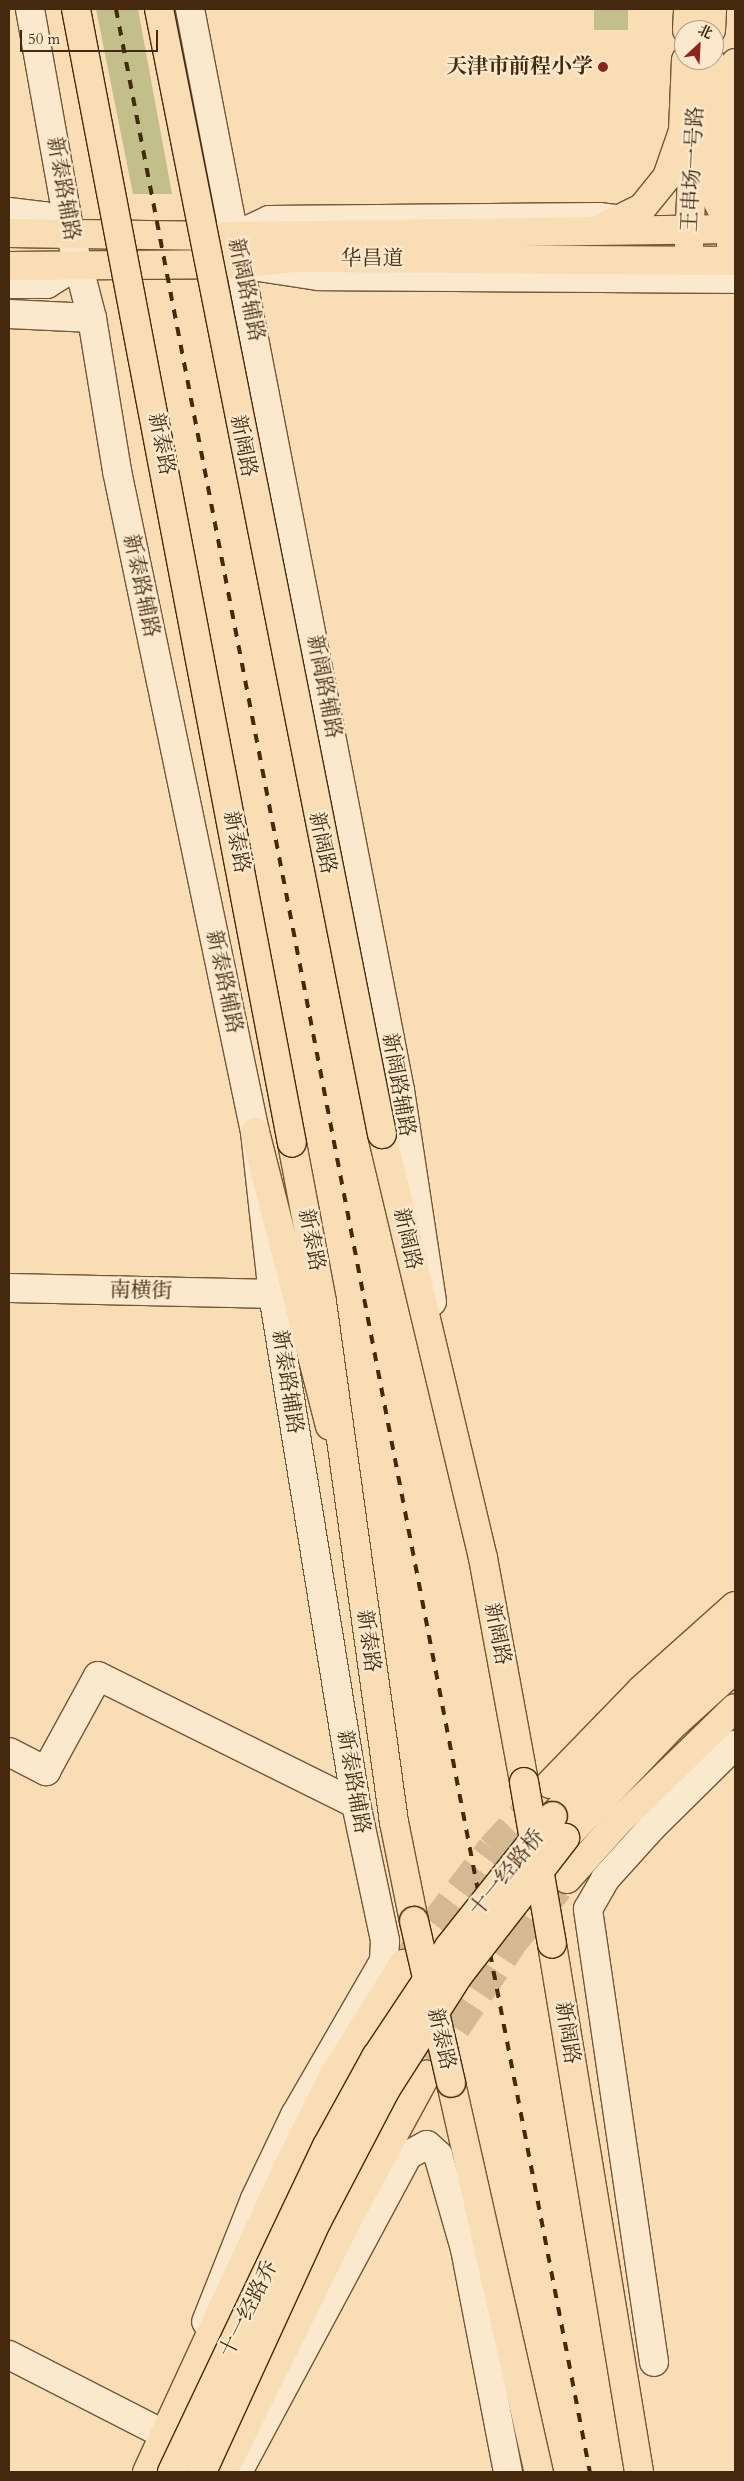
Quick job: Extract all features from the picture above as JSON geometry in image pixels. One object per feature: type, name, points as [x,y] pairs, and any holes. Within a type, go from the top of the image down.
[{"type":"main road","name":"新泰路","points":[[76,9],[322,1302],[342,1467],[394,1822],[414,1921],[539,2472]]},
{"type":"main road","name":"新阔路","points":[[159,9],[382,1134],[441,1368],[537,1783],[552,1944],[639,2472]]},
{"type":"main road","name":"王串场一号路","points":[[733,270],[735,63]]},
{"type":"main road","points":[[588,233],[621,220],[649,202],[672,166],[682,131],[685,70]]},
{"type":"main road","name":"王串场一号路","points":[[689,270],[698,70]]},
{"type":"main road","points":[[710,70],[705,162],[715,202],[734,229]]},
{"type":"main road","points":[[631,260],[668,246],[691,229],[715,202],[734,141]]},
{"type":"main road","name":"华昌道","points":[[9,232],[235,236],[588,233],[734,229]]},
{"type":"main road","name":"华昌道","points":[[9,266],[241,264],[294,258],[631,260],[689,270]]},
{"type":"main road","points":[[255,1132],[288,1276],[342,1467]]},
{"type":"main road","points":[[537,1783],[735,1606]]},
{"type":"main road","name":"十一经路桥","points":[[327,2146],[408,2008],[494,1886],[607,1757],[735,1638]]},
{"type":"main road","name":"十一经路桥","points":[[202,2472],[346,2166],[386,2089],[458,1976],[565,1838],[670,1727],[735,1669]]},
{"type":"main road","points":[[567,1879],[625,1815],[735,1708]]},
{"type":"main road","points":[[147,2472],[334,2075],[393,1963]]},
{"type":"main road","points":[[230,2472],[243,2439],[349,2217],[426,2075]]},
{"type":"main road","name":"十一经路乔","points":[[172,2472],[327,2146]]},
{"type":"main road","points":[[177,2408],[243,2439]]},
{"type":"main road","points":[[224,2472],[243,2439]]},
{"type":"street","name":"新泰路辅路","points":[[30,9],[70,233],[92,318],[117,471],[255,1132],[273,1294],[356,1804],[384,1941],[393,1963]]},
{"type":"street","name":"新阔路辅路","points":[[190,9],[400,1090],[441,1368]]},
{"type":"street","points":[[227,200],[242,214],[269,220],[621,220],[691,229]]},
{"type":"street","points":[[9,212],[44,216],[70,233]]},
{"type":"street","points":[[235,236],[269,220]]},
{"type":"street","points":[[241,264],[319,276],[733,270]]},
{"type":"street","points":[[9,284],[47,284],[78,265]]},
{"type":"street","points":[[9,314],[92,318]]},
{"type":"street","name":"南横街","points":[[9,1288],[273,1294]]},
{"type":"street","points":[[9,1752],[46,1771],[98,1676],[356,1804]]},
{"type":"street","points":[[654,2362],[588,1909],[605,1880],[652,1827],[735,1745]]},
{"type":"street","points":[[238,2472],[408,2155],[422,2145],[438,2155],[466,2249],[508,2472]]},
{"type":"street","points":[[9,2355],[164,2434]]},
{"type":"shaded area","points":[[96,9],[138,9],[172,194],[133,194]]},
{"type":"shaded area","points":[[594,9],[628,9],[628,30],[594,30]]},
{"type":"tunnel","points":[[408,1957],[491,1848],[542,1793]]},
{"type":"tunnel","points":[[433,2063],[514,1942],[567,1879]]},
{"type":"railway","points":[[116,9],[590,2472]]},
{"type":"place","name":"天津市前程小学","points":[[603,67]]}]
